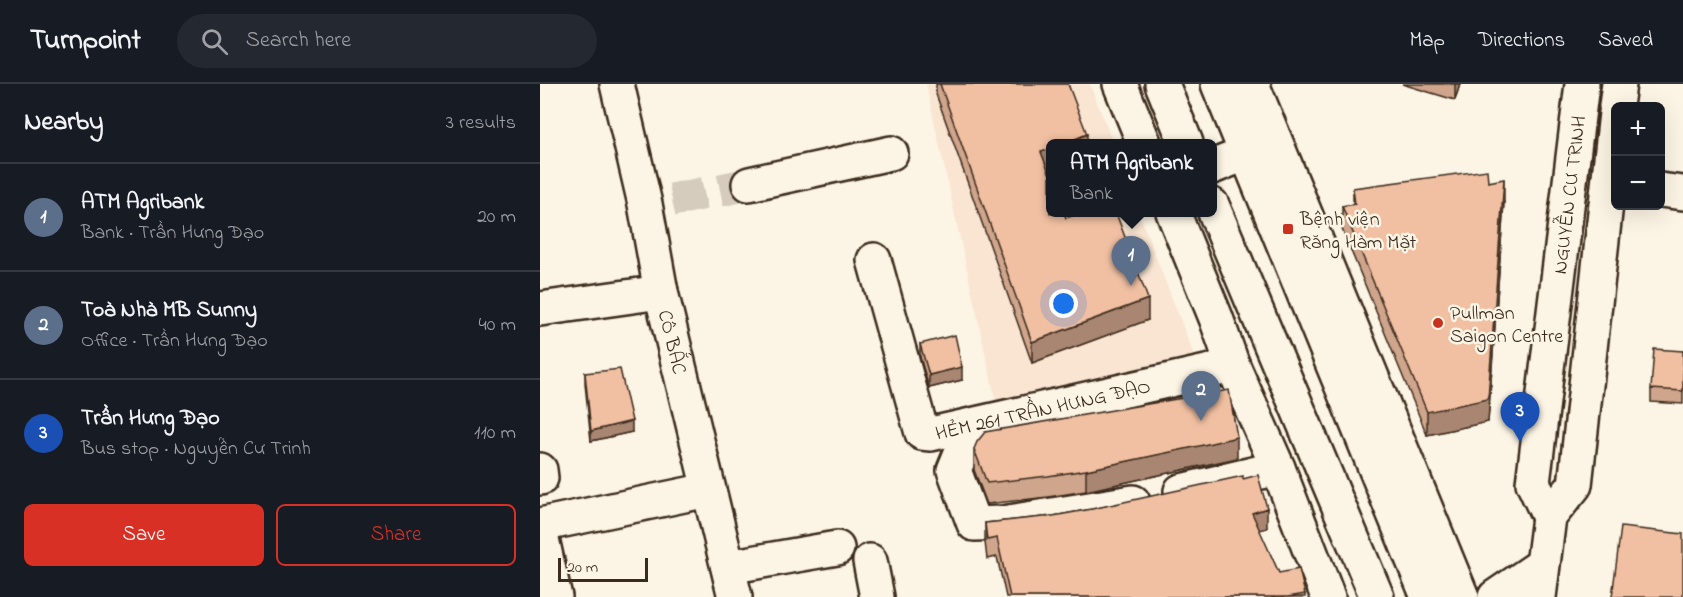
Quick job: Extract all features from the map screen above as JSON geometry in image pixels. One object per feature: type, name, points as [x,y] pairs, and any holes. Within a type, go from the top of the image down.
[{"type":"main road","name":"CÔ BẮC","points":[[617,84],[658,202],[661,292],[731,582]]},
{"type":"main road","points":[[1120,84],[1142,139]]},
{"type":"main road","points":[[1162,84],[1184,139]]},
{"type":"main road","points":[[1218,84],[1246,153],[1291,221]]},
{"type":"main road","points":[[1252,84],[1291,221],[1383,447],[1428,597]]},
{"type":"main road","name":"NGUYỄN CƯ TRINH","points":[[1582,84],[1533,483],[1549,517],[1575,485],[1611,192]]},
{"type":"main road","name":"NGUYỄN CƯ TRINH","points":[[1617,102],[1619,84]]},
{"type":"main road","points":[[749,184],[891,153]]},
{"type":"main road","points":[[1217,165],[1246,153]]},
{"type":"main road","points":[[1665,191],[1683,193]]},
{"type":"main road","points":[[1217,216],[1377,597]]},
{"type":"main road","points":[[1175,217],[1329,597]]},
{"type":"main road","name":"HẺM 261 TRẦN HƯNG ĐẠO","points":[[874,260],[922,434],[1239,377]]},
{"type":"main road","points":[[540,309],[661,292]]},
{"type":"main road","points":[[1216,318],[1252,300]]},
{"type":"main road","points":[[1239,377],[1221,394],[975,436],[961,453],[954,470],[974,524],[1003,523],[1118,505],[1273,455],[1306,427]]},
{"type":"main road","points":[[1383,447],[1462,597]]},
{"type":"main road","points":[[540,525],[708,490]]},
{"type":"main road","points":[[1539,597],[1549,517]]},
{"type":"main road","points":[[540,530],[555,597]]},
{"type":"main road","points":[[731,582],[837,548]]},
{"type":"main road","points":[[870,561],[877,597]]},
{"type":"main road","points":[[1495,597],[1542,565]]},
{"type":"shaded area","points":[[926,84],[1090,84],[1111,139],[1046,139],[1046,217],[1141,217],[1197,363],[998,411]]},
{"type":"building","points":[[940,84],[1068,84],[1087,134],[1075,139],[1046,139],[1046,150],[1041,152],[1046,165],[1046,217],[1117,217],[1148,299],[1032,342]]},
{"type":"building","name":"Pullman Saigon Centre","points":[[1487,170],[1488,182],[1504,179],[1488,399],[1427,412],[1342,206],[1355,204],[1353,188]]},
{"type":"building","points":[[955,335],[962,367],[929,375],[920,344]]},
{"type":"building","points":[[1654,349],[1683,351],[1683,391],[1651,389]]},
{"type":"building","points":[[620,369],[632,421],[591,431],[585,373]]},
{"type":"building","points":[[1229,390],[1237,437],[1199,446],[1086,470],[987,483],[974,449],[985,432]]},
{"type":"building","points":[[1258,475],[1267,508],[1252,513],[1279,573],[1299,569],[1305,594],[1288,597],[1010,597],[997,538],[987,540],[985,523],[1053,516],[1243,476],[1243,479]]},
{"type":"building","points":[[1621,527],[1683,534],[1683,597],[1612,597]]},
{"type":"tunnel","points":[[672,200],[749,184]]},
{"type":"place","name":"Bệnh viện Răng Hàm Mặt","points":[[1288,229]]},
{"type":"place","name":"ATM Agribank","points":[[1131,286]]},
{"type":"place","name":"Pullman Saigon Centre","points":[[1438,323]]},
{"type":"place","name":"Toà Nhà MB Sunny","points":[[1201,421]]},
{"type":"place","name":"Trần Hưng Đạo","points":[[1520,442]]}]
